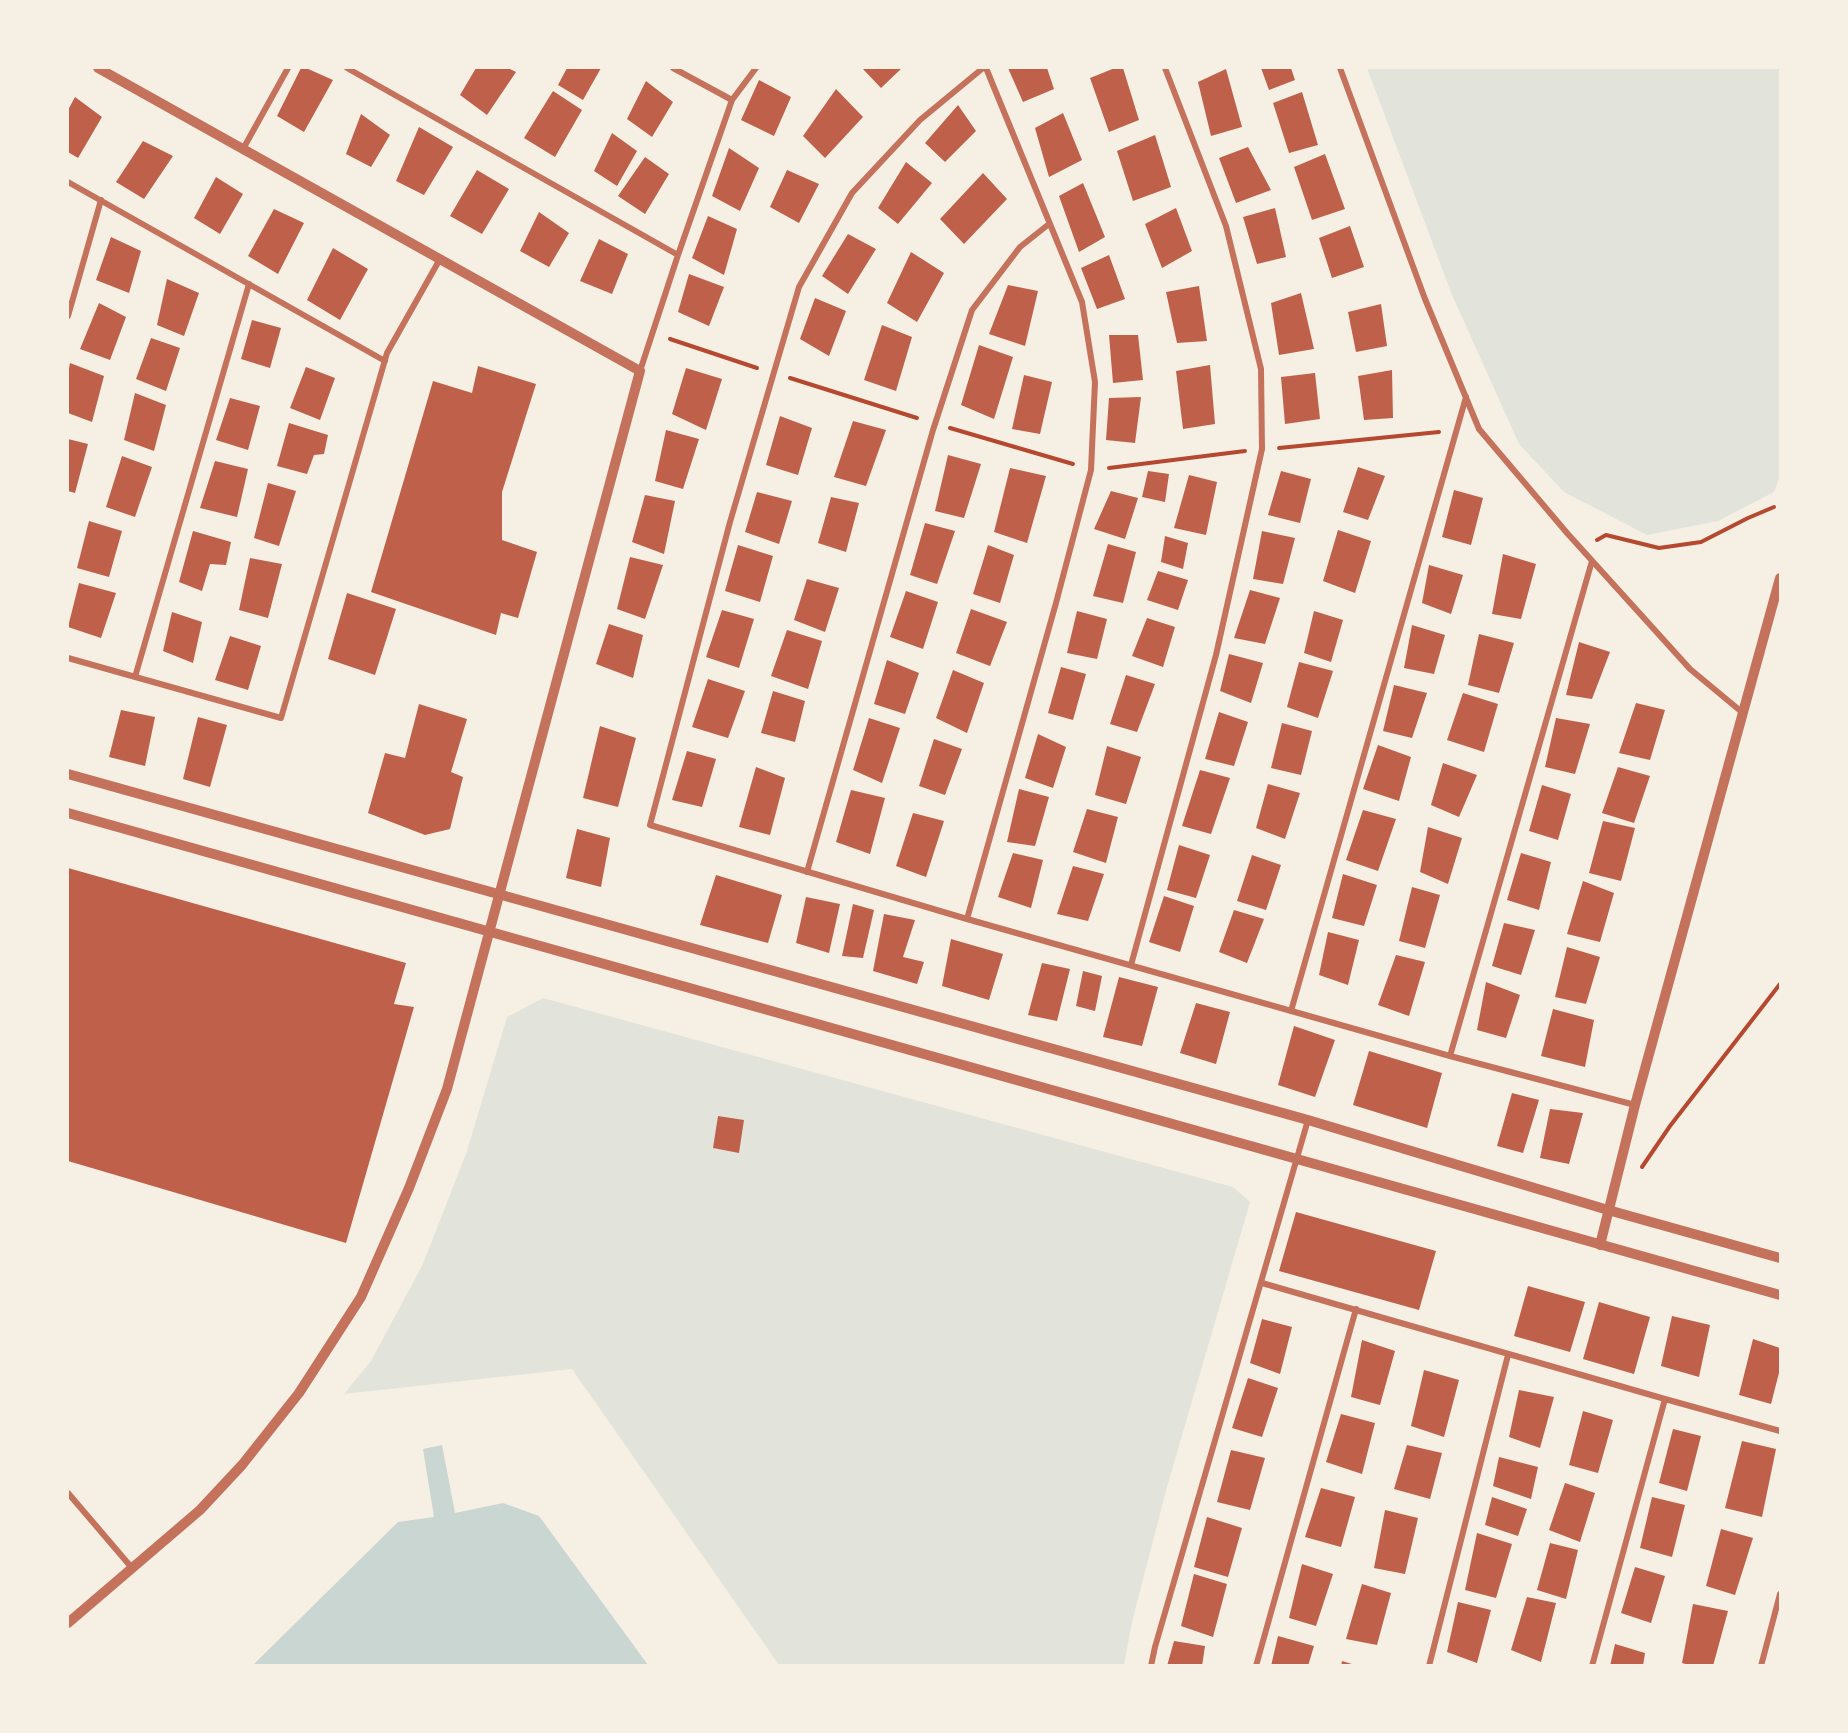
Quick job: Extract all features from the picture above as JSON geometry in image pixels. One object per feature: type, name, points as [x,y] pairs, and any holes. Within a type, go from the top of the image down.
[{"type":"street","points":[[98,68],[640,371]]},
{"type":"street","points":[[243,149],[288,68]]},
{"type":"street","points":[[347,68],[678,255]]},
{"type":"street","points":[[673,68],[732,100]]},
{"type":"street","points":[[68,1623],[200,1510],[243,1465],[299,1393],[361,1297],[409,1188],[447,1089],[640,371],[732,100],[756,68]]},
{"type":"street","points":[[967,919],[1091,470],[1095,382],[1082,302],[984,68],[920,120],[852,193],[799,287],[730,522],[650,825],[967,919],[1450,1056],[1635,1105]]},
{"type":"street","points":[[1131,965],[1216,655],[1262,449],[1261,369],[1226,226],[1165,68]]},
{"type":"street","points":[[1340,68],[1425,298],[1479,429],[1581,549],[1690,669],[1744,714]]},
{"type":"street","points":[[68,182],[385,361]]},
{"type":"street","points":[[68,316],[101,201]]},
{"type":"street","points":[[807,872],[936,423],[972,310],[1020,247],[1049,224]]},
{"type":"street","points":[[68,658],[281,718],[387,353],[440,259]]},
{"type":"street","points":[[135,677],[249,284]]},
{"type":"street","points":[[1291,1011],[1466,397]]},
{"type":"street","points":[[1450,1056],[1592,561]]},
{"type":"street","points":[[1600,1245],[1614,1182],[1780,578]]},
{"type":"street","points":[[68,774],[1308,1120],[1608,1210],[1780,1258]]},
{"type":"street","points":[[68,813],[1780,1295]]},
{"type":"street","points":[[1151,1665],[1308,1120]]},
{"type":"street","points":[[1262,1282],[1508,1355],[1780,1431]]},
{"type":"street","points":[[1256,1665],[1356,1309]]},
{"type":"street","points":[[1429,1665],[1508,1355]]},
{"type":"street","points":[[1592,1665],[1665,1399]]},
{"type":"street","points":[[68,1493],[132,1568]]},
{"type":"street","points":[[1761,1665],[1780,1593]]},
{"type":"path","points":[[652,333],[773,373],[1091,470]]},
{"type":"path","points":[[1581,549],[1606,535],[1659,548],[1701,542],[1774,507]]},
{"type":"path","points":[[1614,1182],[1630,1185],[1670,1126],[1780,984]]},
{"type":"shaded area","points":[[1367,68],[1780,68],[1780,476],[1774,492],[1718,521],[1647,535],[1564,492],[1519,444],[1452,295]]},
{"type":"shaded area","points":[[543,998],[1233,1187],[1250,1202],[1167,1487],[1132,1622],[1124,1665],[779,1665],[572,1369],[344,1394],[371,1361],[423,1264],[467,1151],[507,1017]]},
{"type":"shaded area","points":[[442,1445],[455,1513],[503,1503],[539,1516],[648,1665],[253,1665],[398,1522],[434,1517],[423,1449]]},
{"type":"building","points":[[301,68],[333,80],[304,132],[277,116]]},
{"type":"building","points":[[476,68],[508,68],[516,72],[487,115],[460,95]]},
{"type":"building","points":[[567,68],[601,68],[583,100],[558,85]]},
{"type":"building","points":[[862,68],[902,68],[881,88]]},
{"type":"building","points":[[1008,68],[1047,68],[1054,89],[1023,102]]},
{"type":"building","points":[[1115,68],[1123,68],[1139,120],[1109,132],[1090,78]]},
{"type":"building","points":[[1261,68],[1291,68],[1295,80],[1269,90]]},
{"type":"building","points":[[1226,69],[1242,127],[1211,136],[1198,82]]},
{"type":"building","points":[[759,80],[791,97],[774,136],[741,120]]},
{"type":"building","points":[[646,81],[673,102],[652,137],[627,119]]},
{"type":"building","points":[[836,89],[863,117],[825,158],[803,136]]},
{"type":"building","points":[[553,91],[582,110],[555,157],[524,138]]},
{"type":"building","points":[[1302,92],[1318,145],[1289,153],[1273,103]]},
{"type":"building","points":[[75,97],[102,117],[78,158],[68,152],[68,110]]},
{"type":"building","points":[[958,105],[976,131],[945,162],[925,143]]},
{"type":"building","points":[[1063,113],[1082,160],[1049,177],[1035,128]]},
{"type":"building","points":[[361,114],[390,135],[371,167],[346,154]]},
{"type":"building","points":[[419,127],[453,147],[424,195],[396,181]]},
{"type":"building","points":[[612,133],[637,151],[617,186],[594,171]]},
{"type":"building","points":[[1155,135],[1171,187],[1133,201],[1117,151]]},
{"type":"building","points":[[143,141],[173,156],[144,199],[116,182]]},
{"type":"building","points":[[1248,147],[1271,190],[1236,203],[1219,158]]},
{"type":"building","points":[[729,148],[759,168],[740,211],[712,196]]},
{"type":"building","points":[[1325,154],[1345,209],[1312,220],[1294,167]]},
{"type":"building","points":[[645,157],[669,174],[645,214],[618,196]]},
{"type":"building","points":[[906,162],[932,183],[898,224],[878,208]]},
{"type":"building","points":[[477,170],[509,189],[482,234],[450,216]]},
{"type":"building","points":[[787,170],[819,184],[799,223],[770,207]]},
{"type":"building","points":[[983,173],[1007,199],[964,244],[940,219]]},
{"type":"building","points":[[216,177],[243,194],[220,234],[194,218]]},
{"type":"building","points":[[1083,183],[1105,237],[1079,252],[1059,196]]},
{"type":"building","points":[[1176,208],[1192,251],[1162,268],[1145,224]]},
{"type":"building","points":[[1275,208],[1286,257],[1257,264],[1243,217]]},
{"type":"building","points":[[274,209],[304,223],[278,274],[248,256]]},
{"type":"building","points":[[539,212],[569,233],[549,267],[520,251]]},
{"type":"building","points":[[708,216],[737,229],[724,275],[692,258]]},
{"type":"building","points":[[1350,226],[1364,267],[1332,278],[1319,238]]},
{"type":"building","points":[[848,234],[876,249],[848,294],[822,276]]},
{"type":"building","points":[[111,237],[141,251],[129,293],[96,280]]},
{"type":"building","points":[[599,239],[628,254],[612,294],[580,281]]},
{"type":"building","points":[[333,248],[368,269],[340,320],[307,300]]},
{"type":"building","points":[[911,252],[944,273],[917,322],[887,303]]},
{"type":"building","points":[[1109,255],[1125,299],[1097,309],[1081,268]]},
{"type":"building","points":[[689,274],[724,287],[709,326],[678,312]]},
{"type":"building","points":[[167,279],[199,293],[184,336],[157,325]]},
{"type":"building","points":[[1008,285],[1038,291],[1025,346],[989,334]]},
{"type":"building","points":[[1199,286],[1207,341],[1177,343],[1166,292]]},
{"type":"building","points":[[1301,293],[1314,349],[1279,355],[1271,303]]},
{"type":"building","points":[[815,298],[846,311],[829,356],[800,339]]},
{"type":"building","points":[[99,303],[126,317],[110,360],[80,349]]},
{"type":"building","points":[[1381,304],[1387,346],[1356,352],[1348,312]]},
{"type":"building","points":[[252,320],[281,328],[270,368],[241,359]]},
{"type":"building","points":[[882,325],[912,337],[896,391],[864,380]]},
{"type":"building","points":[[1109,335],[1138,335],[1143,380],[1113,383]]},
{"type":"building","points":[[151,338],[180,348],[166,391],[136,379]]},
{"type":"building","points":[[979,345],[1013,357],[994,419],[961,405]]},
{"type":"building","points":[[70,363],[104,376],[92,422],[68,413]]},
{"type":"building","points":[[1210,365],[1215,424],[1183,429],[1176,371]]},
{"type":"building","points":[[478,366],[536,384],[502,492],[502,540],[537,552],[518,618],[501,613],[496,635],[371,592],[433,381],[472,393]]},
{"type":"building","points":[[306,367],[335,378],[320,420],[290,408]]},
{"type":"building","points":[[686,368],[722,379],[706,430],[672,414]]},
{"type":"building","points":[[1392,370],[1393,418],[1364,420],[1358,376]]},
{"type":"building","points":[[1315,373],[1320,419],[1285,424],[1281,377]]},
{"type":"building","points":[[1024,375],[1052,382],[1040,434],[1012,429]]},
{"type":"building","points":[[135,393],[166,405],[154,451],[124,440]]},
{"type":"building","points":[[1141,397],[1135,443],[1106,440],[1109,398]]},
{"type":"building","points":[[230,398],[260,406],[248,450],[216,440]]},
{"type":"building","points":[[780,416],[812,428],[798,475],[766,465]]},
{"type":"building","points":[[853,421],[886,430],[866,486],[834,477]]},
{"type":"building","points":[[289,423],[328,435],[324,454],[314,455],[307,474],[277,466]]},
{"type":"building","points":[[666,430],[699,439],[683,489],[655,481]]},
{"type":"building","points":[[68,439],[88,444],[75,493],[68,491]]},
{"type":"building","points":[[948,455],[981,464],[964,518],[935,511]]},
{"type":"building","points":[[122,456],[152,467],[135,517],[106,507]]},
{"type":"building","points":[[215,461],[248,469],[237,517],[200,508]]},
{"type":"building","points":[[1358,467],[1385,476],[1368,520],[1343,512]]},
{"type":"building","points":[[1010,468],[1046,476],[1027,543],[994,532]]},
{"type":"building","points":[[1148,471],[1169,474],[1165,502],[1142,497]]},
{"type":"building","points":[[1281,471],[1311,479],[1300,523],[1268,515]]},
{"type":"building","points":[[1189,475],[1217,482],[1206,535],[1174,528]]},
{"type":"building","points":[[268,483],[296,491],[279,546],[254,538]]},
{"type":"building","points":[[1454,490],[1483,498],[1471,545],[1442,537]]},
{"type":"building","points":[[1111,491],[1138,498],[1125,539],[1094,529]]},
{"type":"building","points":[[757,492],[792,501],[779,544],[745,532]]},
{"type":"building","points":[[645,495],[675,501],[664,554],[632,542]]},
{"type":"building","points":[[831,497],[859,503],[846,552],[818,543]]},
{"type":"building","points":[[89,521],[122,531],[109,577],[77,568]]},
{"type":"building","points":[[925,523],[955,531],[937,584],[910,575]]},
{"type":"building","points":[[1338,530],[1371,541],[1355,593],[1323,581]]},
{"type":"building","points":[[193,531],[231,542],[226,565],[210,564],[202,591],[179,582]]},
{"type":"building","points":[[1262,531],[1295,538],[1283,584],[1253,579]]},
{"type":"building","points":[[1165,536],[1188,543],[1183,569],[1161,562]]},
{"type":"building","points":[[1108,544],[1136,552],[1123,603],[1093,596]]},
{"type":"building","points":[[738,545],[773,556],[760,602],[725,591]]},
{"type":"building","points":[[988,545],[1014,555],[1000,603],[973,594]]},
{"type":"building","points":[[1503,554],[1536,564],[1521,619],[1492,614]]},
{"type":"building","points":[[630,557],[663,565],[645,619],[617,609]]},
{"type":"building","points":[[250,558],[282,564],[268,618],[239,610]]},
{"type":"building","points":[[1429,565],[1463,575],[1451,614],[1422,603]]},
{"type":"building","points":[[1158,571],[1188,580],[1178,610],[1147,600]]},
{"type":"building","points":[[807,579],[839,588],[825,632],[794,620]]},
{"type":"building","points":[[79,583],[116,593],[101,638],[68,627]]},
{"type":"building","points":[[1250,590],[1280,598],[1265,644],[1234,638]]},
{"type":"building","points":[[906,591],[938,602],[923,649],[890,637]]},
{"type":"building","points":[[347,593],[396,609],[375,675],[328,659]]},
{"type":"building","points":[[971,609],[1007,622],[990,666],[956,653]]},
{"type":"building","points":[[722,610],[754,619],[739,668],[706,657]]},
{"type":"building","points":[[1077,611],[1107,619],[1097,659],[1067,653]]},
{"type":"building","points":[[1314,611],[1343,620],[1331,662],[1304,653]]},
{"type":"building","points":[[172,612],[202,622],[193,663],[163,651]]},
{"type":"building","points":[[1147,618],[1175,627],[1163,667],[1132,656]]},
{"type":"building","points":[[609,624],[643,635],[633,678],[596,664]]},
{"type":"building","points":[[1412,625],[1445,635],[1434,674],[1404,668]]},
{"type":"building","points":[[787,630],[822,641],[808,689],[771,676]]},
{"type":"building","points":[[1479,634],[1514,643],[1499,693],[1468,685]]},
{"type":"building","points":[[230,636],[261,646],[248,690],[215,680]]},
{"type":"building","points":[[1579,642],[1610,652],[1592,699],[1566,695]]},
{"type":"building","points":[[1229,654],[1263,663],[1251,703],[1220,691]]},
{"type":"building","points":[[887,660],[919,673],[905,714],[874,704]]},
{"type":"building","points":[[1299,662],[1333,671],[1318,718],[1287,707]]},
{"type":"building","points":[[1061,667],[1086,674],[1073,720],[1048,713]]},
{"type":"building","points":[[953,670],[984,683],[967,733],[936,718]]},
{"type":"building","points":[[1126,675],[1155,684],[1137,732],[1110,724]]},
{"type":"building","points":[[708,679],[745,691],[728,738],[692,727]]},
{"type":"building","points":[[1394,685],[1427,693],[1412,738],[1383,731]]},
{"type":"building","points":[[773,691],[805,701],[795,742],[761,733]]},
{"type":"building","points":[[1463,693],[1498,704],[1484,752],[1447,740]]},
{"type":"building","points":[[1636,703],[1665,710],[1650,760],[1619,753]]},
{"type":"building","points":[[419,704],[467,719],[451,772],[463,777],[450,829],[425,835],[368,813],[385,753],[405,758]]},
{"type":"building","points":[[121,710],[155,717],[145,766],[109,757]]},
{"type":"building","points":[[1219,712],[1248,722],[1234,766],[1205,759]]},
{"type":"building","points":[[198,717],[227,725],[210,787],[183,779]]},
{"type":"building","points":[[869,718],[900,728],[882,783],[853,770]]},
{"type":"building","points":[[1556,718],[1590,724],[1575,774],[1545,767]]},
{"type":"building","points":[[1282,723],[1312,731],[1301,775],[1271,768]]},
{"type":"building","points":[[600,726],[636,738],[618,807],[583,798]]},
{"type":"building","points":[[1038,734],[1066,747],[1053,788],[1025,778]]},
{"type":"building","points":[[934,739],[962,749],[945,795],[919,786]]},
{"type":"building","points":[[1378,745],[1411,757],[1399,801],[1363,789]]},
{"type":"building","points":[[1107,746],[1141,757],[1126,804],[1095,795]]},
{"type":"building","points":[[687,751],[716,759],[702,807],[672,800]]},
{"type":"building","points":[[1443,763],[1477,775],[1459,817],[1431,805]]},
{"type":"building","points":[[756,767],[785,778],[770,835],[739,827]]},
{"type":"building","points":[[1618,767],[1650,776],[1634,823],[1602,813]]},
{"type":"building","points":[[1200,770],[1230,778],[1211,834],[1182,826]]},
{"type":"building","points":[[1268,784],[1300,793],[1285,839],[1256,828]]},
{"type":"building","points":[[1542,785],[1571,794],[1558,840],[1529,831]]},
{"type":"building","points":[[1019,789],[1049,797],[1035,846],[1007,842]]},
{"type":"building","points":[[851,790],[885,798],[870,854],[836,842]]},
{"type":"building","points":[[1087,809],[1118,817],[1106,863],[1073,852]]},
{"type":"building","points":[[1363,810],[1396,819],[1378,871],[1346,860]]},
{"type":"building","points":[[913,813],[944,821],[926,877],[896,866]]},
{"type":"building","points":[[1603,821],[1635,828],[1621,881],[1589,873]]},
{"type":"building","points":[[1428,827],[1462,838],[1448,884],[1420,872]]},
{"type":"building","points":[[577,829],[610,838],[601,887],[566,878]]},
{"type":"building","points":[[1179,845],[1210,855],[1196,898],[1167,890]]},
{"type":"building","points":[[1013,853],[1043,860],[1031,908],[998,897]]},
{"type":"building","points":[[1521,853],[1551,862],[1539,910],[1507,900]]},
{"type":"building","points":[[1252,855],[1281,865],[1266,910],[1237,901]]},
{"type":"building","points":[[1073,866],[1104,874],[1088,921],[1057,914]]},
{"type":"building","points":[[68,868],[406,963],[394,1004],[414,1007],[346,1243],[68,1161]]},
{"type":"building","points":[[1343,874],[1377,885],[1364,926],[1332,918]]},
{"type":"building","points":[[716,875],[782,895],[768,943],[700,925]]},
{"type":"building","points":[[1583,881],[1614,893],[1600,942],[1567,934]]},
{"type":"building","points":[[1412,887],[1440,895],[1425,948],[1399,941]]},
{"type":"building","points":[[1164,896],[1194,906],[1180,952],[1149,942]]},
{"type":"building","points":[[806,897],[840,904],[829,953],[796,943]]},
{"type":"building","points":[[853,904],[874,910],[863,958],[842,956]]},
{"type":"building","points":[[1234,910],[1264,919],[1247,963],[1219,952]]},
{"type":"building","points":[[884,914],[915,920],[903,957],[924,962],[917,984],[873,971]]},
{"type":"building","points":[[1504,923],[1535,930],[1521,975],[1492,966]]},
{"type":"building","points":[[1328,932],[1359,940],[1348,985],[1319,975]]},
{"type":"building","points":[[951,939],[1003,954],[989,1000],[942,986]]},
{"type":"building","points":[[1567,947],[1600,957],[1586,1004],[1555,997]]},
{"type":"building","points":[[1396,955],[1425,962],[1409,1016],[1378,1005]]},
{"type":"building","points":[[1042,963],[1070,969],[1057,1021],[1028,1015]]},
{"type":"building","points":[[1083,971],[1102,976],[1095,1011],[1076,1006]]},
{"type":"building","points":[[1119,977],[1158,987],[1142,1046],[1103,1037]]},
{"type":"building","points":[[1486,982],[1520,995],[1506,1038],[1477,1030]]},
{"type":"building","points":[[1196,1003],[1230,1012],[1216,1064],[1180,1053]]},
{"type":"building","points":[[1553,1009],[1594,1020],[1585,1067],[1541,1056]]},
{"type":"building","points":[[1294,1026],[1335,1040],[1315,1097],[1278,1085]]},
{"type":"building","points":[[1369,1051],[1442,1073],[1427,1128],[1353,1105]]},
{"type":"building","points":[[1512,1093],[1539,1100],[1523,1153],[1497,1146]]},
{"type":"building","points":[[1550,1109],[1583,1113],[1569,1164],[1540,1158]]},
{"type":"building","points":[[718,1116],[744,1120],[739,1153],[713,1148]]},
{"type":"building","points":[[1296,1212],[1436,1251],[1419,1310],[1279,1271]]},
{"type":"building","points":[[1528,1286],[1585,1302],[1570,1352],[1514,1336]]},
{"type":"building","points":[[1599,1302],[1650,1317],[1634,1374],[1583,1359]]},
{"type":"building","points":[[1672,1316],[1710,1325],[1699,1377],[1661,1366]]},
{"type":"building","points":[[1262,1319],[1292,1327],[1280,1374],[1250,1363]]},
{"type":"building","points":[[1753,1339],[1780,1348],[1780,1369],[1771,1404],[1739,1395]]},
{"type":"building","points":[[1362,1340],[1395,1351],[1380,1405],[1351,1397]]},
{"type":"building","points":[[1424,1370],[1459,1380],[1444,1437],[1411,1426]]},
{"type":"building","points":[[1248,1378],[1278,1388],[1262,1437],[1232,1428]]},
{"type":"building","points":[[1519,1390],[1554,1397],[1540,1448],[1509,1437]]},
{"type":"building","points":[[1583,1411],[1613,1420],[1598,1473],[1569,1465]]},
{"type":"building","points":[[1341,1414],[1375,1423],[1362,1474],[1326,1462]]},
{"type":"building","points":[[1673,1429],[1701,1436],[1687,1491],[1659,1483]]},
{"type":"building","points":[[1742,1441],[1776,1449],[1762,1517],[1725,1508]]},
{"type":"building","points":[[1407,1445],[1442,1453],[1430,1499],[1394,1489]]},
{"type":"building","points":[[1231,1450],[1265,1458],[1250,1510],[1217,1502]]},
{"type":"building","points":[[1499,1457],[1538,1467],[1531,1499],[1493,1486]]},
{"type":"building","points":[[1565,1483],[1595,1493],[1580,1542],[1549,1530]]},
{"type":"building","points":[[1321,1488],[1355,1497],[1341,1547],[1305,1537]]},
{"type":"building","points":[[1492,1497],[1527,1509],[1518,1536],[1485,1525]]},
{"type":"building","points":[[1652,1497],[1685,1505],[1672,1557],[1640,1548]]},
{"type":"building","points":[[1385,1510],[1418,1518],[1405,1574],[1374,1568]]},
{"type":"building","points":[[1207,1517],[1242,1528],[1228,1577],[1194,1567]]},
{"type":"building","points":[[1721,1529],[1753,1538],[1735,1595],[1706,1586]]},
{"type":"building","points":[[1477,1533],[1512,1544],[1496,1598],[1465,1590]]},
{"type":"building","points":[[1550,1543],[1578,1550],[1566,1599],[1537,1590]]},
{"type":"building","points":[[1302,1564],[1333,1574],[1316,1626],[1289,1618]]},
{"type":"building","points":[[1635,1567],[1665,1576],[1651,1623],[1621,1613]]},
{"type":"building","points":[[1194,1574],[1227,1584],[1213,1637],[1181,1626]]},
{"type":"building","points":[[1362,1584],[1391,1593],[1377,1645],[1346,1639]]},
{"type":"building","points":[[1527,1597],[1556,1603],[1541,1662],[1511,1650]]},
{"type":"building","points":[[1458,1602],[1491,1610],[1477,1663],[1447,1652]]},
{"type":"building","points":[[1693,1604],[1728,1611],[1713,1666],[1692,1666],[1682,1663]]},
{"type":"building","points":[[1278,1636],[1314,1646],[1308,1666],[1271,1666]]},
{"type":"building","points":[[1174,1641],[1205,1646],[1202,1666],[1167,1666]]},
{"type":"building","points":[[1615,1644],[1645,1653],[1643,1666],[1610,1666]]},
{"type":"building","points":[[1342,1661],[1355,1665],[1355,1666],[1341,1666]]}]
